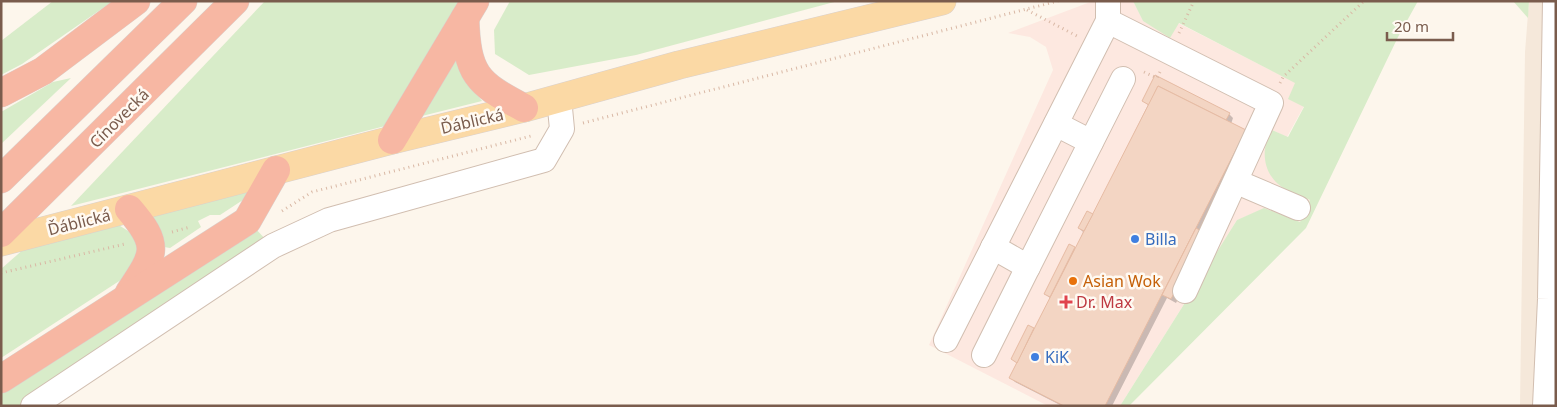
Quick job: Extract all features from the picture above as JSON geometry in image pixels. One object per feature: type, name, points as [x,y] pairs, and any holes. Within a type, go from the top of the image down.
[{"type":"highway","points":[[1,93],[43,71],[136,1]]},
{"type":"highway","points":[[9,172],[183,1]]},
{"type":"highway","name":"Cínovecká","points":[[1,232],[235,1]]},
{"type":"highway","points":[[470,10],[466,50],[474,71],[491,90],[524,108]]},
{"type":"highway","points":[[392,140],[470,10]]},
{"type":"highway","points":[[1,379],[247,221],[276,170]]},
{"type":"highway","points":[[125,298],[143,271],[150,257],[151,246],[146,228],[129,209]]},
{"type":"main road","name":"Ďáblická","points":[[1,242],[392,140],[524,108],[678,65],[942,1]]},
{"type":"street","points":[[1545,406],[1553,299],[1555,1]]},
{"type":"street","points":[[946,340],[1056,124],[1108,11],[1271,103],[1237,182],[1185,291]]},
{"type":"street","points":[[984,354],[1123,79]]},
{"type":"street","points":[[33,406],[274,246],[329,220],[544,160],[562,129],[559,98]]},
{"type":"street","points":[[1056,124],[1091,142]]},
{"type":"street","points":[[1237,182],[1298,208]]},
{"type":"street","points":[[993,247],[1028,266]]},
{"type":"path","points":[[280,212],[312,192],[1058,1]]},
{"type":"path","points":[[1283,77],[1364,1]]},
{"type":"shaded area","points":[[1093,1],[1133,1],[1143,21],[1170,37],[1178,23],[1296,83],[1304,106],[1287,137],[1272,130],[1266,145],[1278,184],[1310,200],[1300,222],[1264,209],[1237,220],[1120,406],[1048,406],[929,345],[1053,70],[1046,47],[1030,37],[1008,33]]},
{"type":"shaded area","points":[[1529,1],[1556,1],[1556,406],[1520,406],[1525,52]]},
{"type":"green space","points":[[53,1],[113,1],[22,64],[1,75],[1,41]]},
{"type":"green space","points":[[265,1],[464,1],[393,124],[71,206]]},
{"type":"green space","points":[[510,1],[838,1],[636,55],[529,75],[495,54],[494,30]]},
{"type":"green space","points":[[1133,1],[1418,1],[1398,37],[1306,228],[1129,406],[1120,406],[1237,220],[1264,208],[1300,222],[1310,200],[1278,184],[1269,172],[1265,158],[1266,144],[1272,130],[1288,137],[1304,107],[1288,99],[1295,83],[1179,23],[1170,38],[1143,21]]},
{"type":"green space","points":[[1513,1],[1529,1],[1528,18]]},
{"type":"green space","points":[[455,59],[466,81],[482,101],[418,117]]},
{"type":"green space","points":[[71,78],[1,144],[1,112],[53,82]]},
{"type":"green space","points":[[250,190],[252,194],[220,215],[210,215],[198,221],[201,227],[170,248],[164,247],[154,221],[154,216]]},
{"type":"green space","points":[[117,224],[136,236],[140,254],[130,274],[1,358],[1,269],[25,248]]},
{"type":"green space","points":[[253,226],[268,242],[20,406],[1,406],[1,390]]},
{"type":"building","points":[[1155,75],[1230,113],[1226,120],[1158,86],[1149,105],[1142,101]]},
{"type":"building","name":"Billa","points":[[1158,86],[1246,130],[1105,406],[1064,406],[1009,378]]},
{"type":"building","points":[[1087,211],[1093,214],[1084,231],[1078,228]]},
{"type":"building","points":[[1196,228],[1205,233],[1171,299],[1162,295]]},
{"type":"building","points":[[1069,244],[1075,247],[1050,297],[1044,294]]},
{"type":"building","points":[[1028,325],[1034,328],[1017,363],[1011,359]]},
{"type":"place","name":"Billa","points":[[1135,239]]},
{"type":"place","name":"Asian Wok","points":[[1073,281]]},
{"type":"place","name":"Dr. Max","points":[[1066,302]]},
{"type":"place","name":"KiK","points":[[1035,357]]}]
